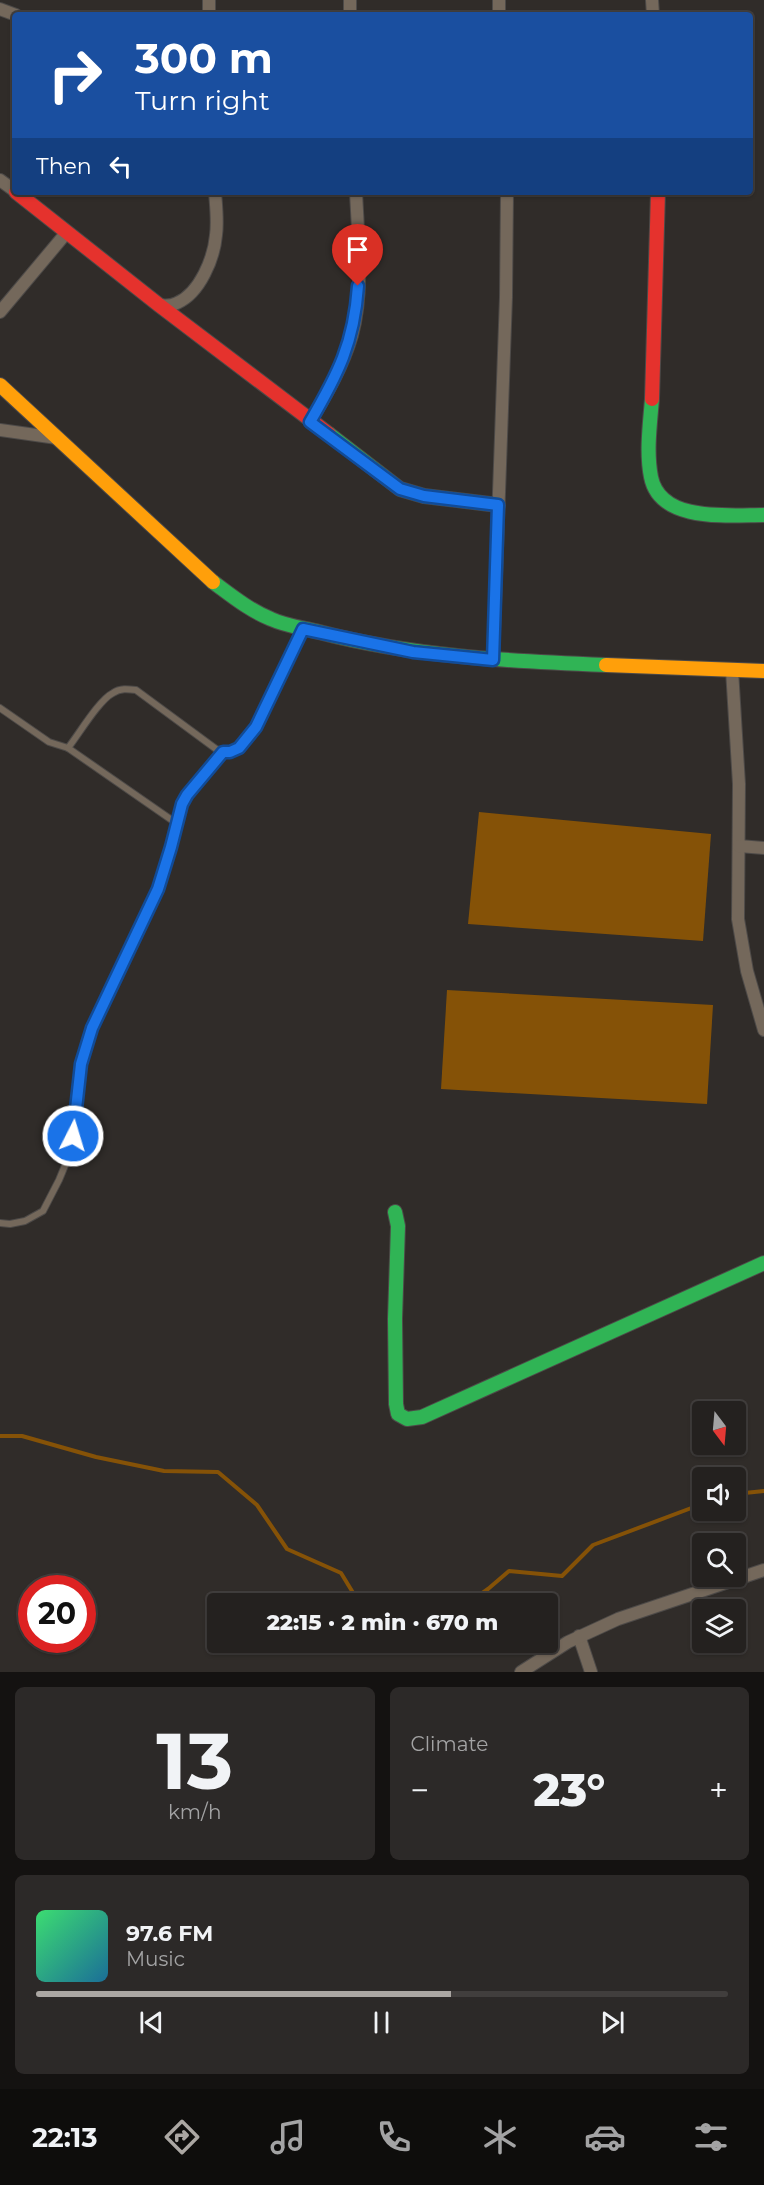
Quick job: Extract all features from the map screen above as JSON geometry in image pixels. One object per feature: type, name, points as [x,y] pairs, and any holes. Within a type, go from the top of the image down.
[{"type":"street","points":[[0,180],[12,190]]},
{"type":"street","points":[[19,195],[159,306],[400,489],[424,496],[498,505]]},
{"type":"street","points":[[159,306],[179,303],[207,268],[217,233],[215,195]]},
{"type":"street","points":[[310,422],[339,367],[354,324],[358,267],[356,195]]},
{"type":"street","points":[[493,660],[508,246],[507,195]]},
{"type":"street","points":[[658,195],[649,459],[651,480],[656,492],[668,505],[688,512],[764,515]]},
{"type":"street","points":[[0,312],[67,232]]},
{"type":"street","points":[[0,385],[213,582],[272,621],[413,652],[493,660],[764,671]]},
{"type":"street","points":[[0,430],[57,438]]},
{"type":"street","points":[[732,670],[738,763],[738,919],[747,971],[764,1030]]},
{"type":"street","points":[[739,846],[764,848]]},
{"type":"street","points":[[395,1212],[398,1226],[395,1318],[396,1404],[401,1418],[411,1420],[764,1263]]},
{"type":"street","points":[[521,1672],[579,1636],[618,1619],[764,1570]]},
{"type":"street","points":[[579,1636],[591,1672]]},
{"type":"lane","points":[[68,748],[111,693],[126,688],[136,690],[216,749],[230,752],[239,748],[256,727],[303,629]]},
{"type":"lane","points":[[0,708],[49,742],[68,748],[176,823]]},
{"type":"lane","points":[[0,1223],[25,1221],[43,1211],[59,1180],[73,1136],[76,1089],[86,1045],[158,889],[176,823],[187,795],[223,752]]},
{"type":"shaded area","points":[[479,812],[711,834],[703,941],[468,924]]},
{"type":"shaded area","points":[[447,990],[713,1005],[707,1104],[441,1089]]},
{"type":"waterway","points":[[0,1436],[22,1436],[96,1457],[164,1471],[218,1472],[257,1505],[287,1549],[341,1573],[353,1593]]},
{"type":"waterway","points":[[746,1493],[764,1491]]},
{"type":"waterway","points":[[482,1593],[509,1571],[562,1576],[593,1545],[692,1508]]},
{"type":"traffic: fast","points":[[652,399],[649,458],[651,477],[657,492],[668,502],[681,509],[698,513],[733,516],[764,515]]},
{"type":"traffic: fast","points":[[329,434],[400,489],[424,496],[498,505]]},
{"type":"traffic: fast","points":[[213,582],[248,607],[277,621],[355,640],[462,656],[606,665]]},
{"type":"traffic: fast","points":[[395,1212],[398,1226],[395,1319],[396,1404],[398,1414],[407,1419],[422,1417],[764,1263]]},
{"type":"traffic: slow","points":[[0,385],[213,582]]},
{"type":"traffic: slow","points":[[606,665],[764,671]]},
{"type":"traffic: jam","points":[[20,195],[159,305],[329,434]]},
{"type":"traffic: jam","points":[[652,399],[658,195]]},
{"type":"route","points":[[73,1136],[76,1089],[86,1045],[158,889],[182,804],[223,752],[239,748],[256,727],[303,629],[413,652],[493,660],[498,505],[424,496],[400,489],[310,422],[330,388],[344,357],[356,315],[358,286]]}]
